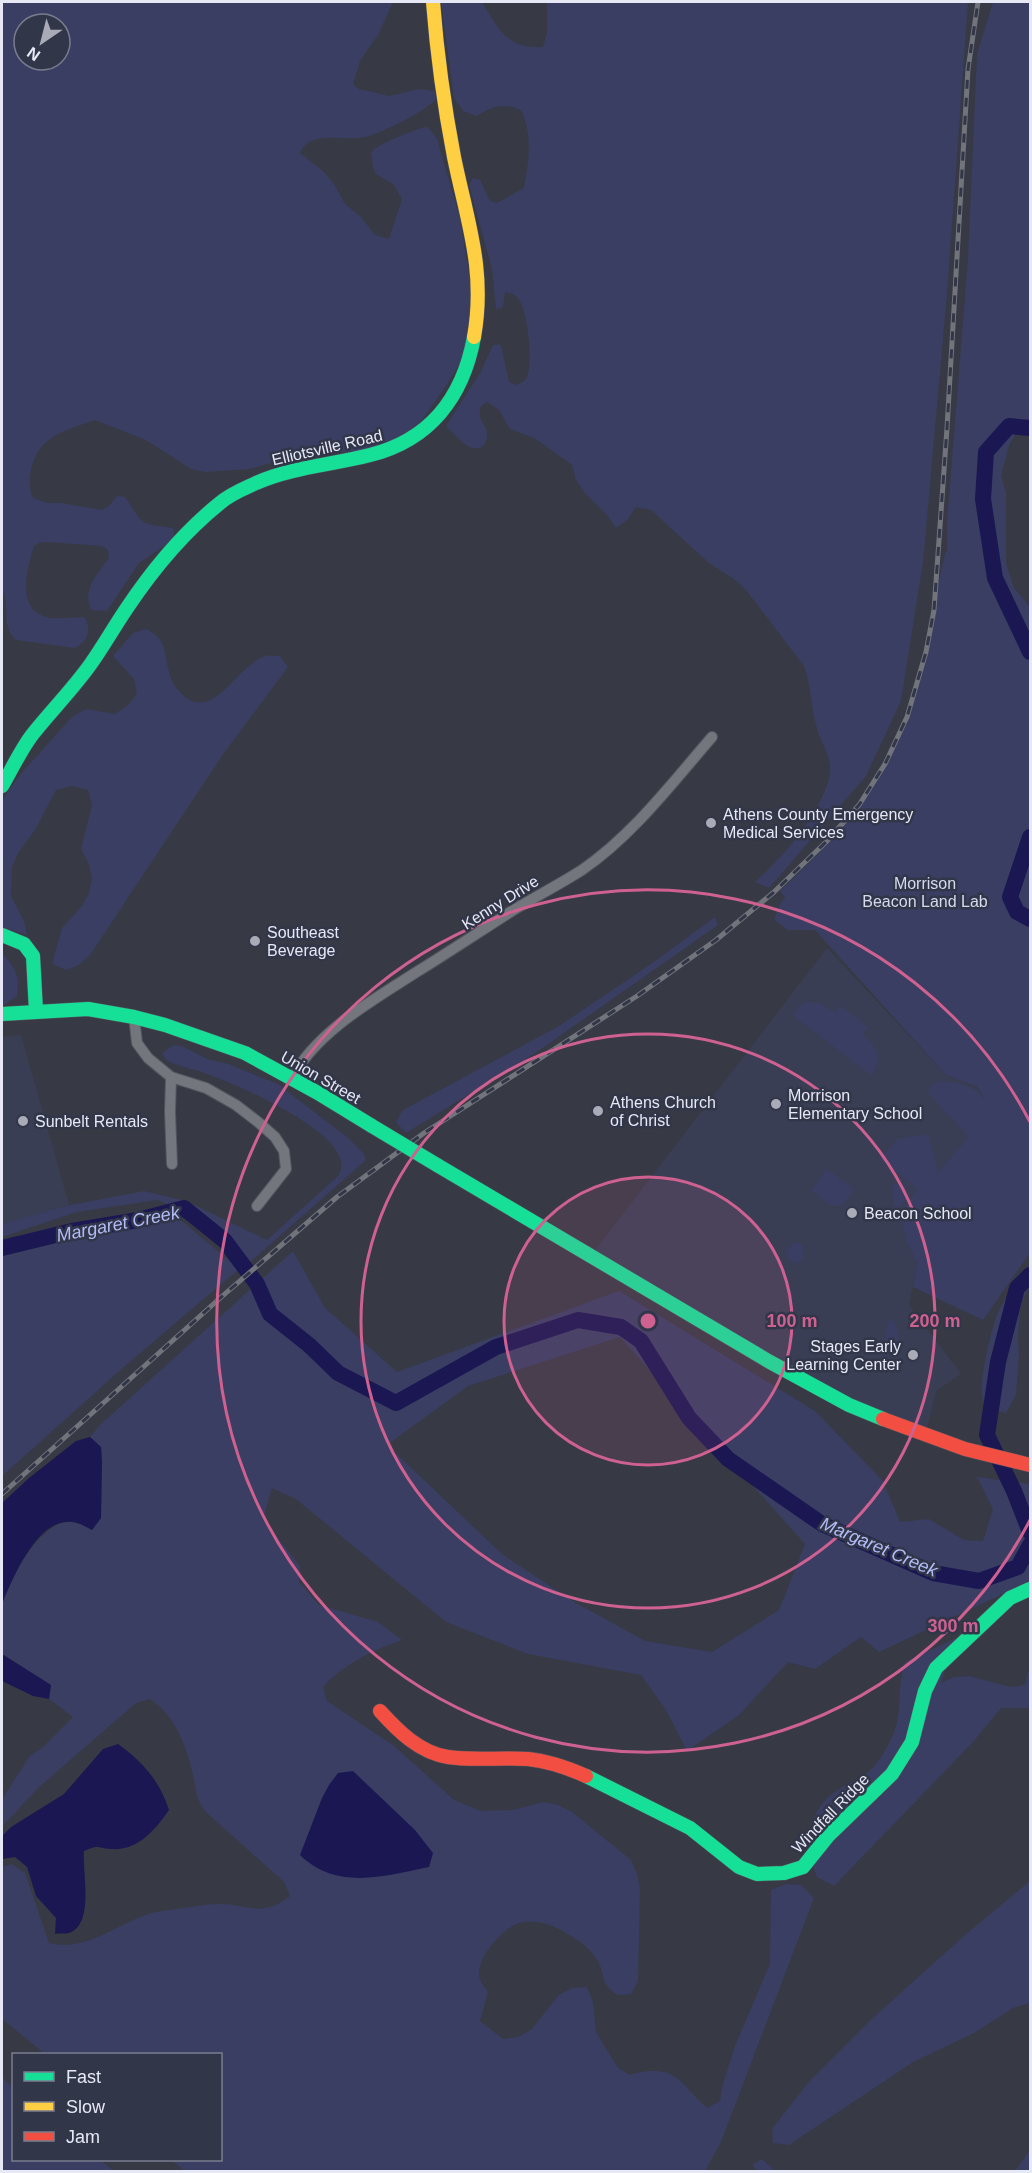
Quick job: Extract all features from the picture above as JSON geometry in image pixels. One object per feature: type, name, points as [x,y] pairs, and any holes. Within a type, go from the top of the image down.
[{"type":"street","name":"Elliotsville Road","points":[[2,786],[31,738],[90,666],[133,600],[179,543],[207,513],[221,501],[271,476],[397,447],[416,437],[435,421],[459,386],[469,363],[475,337],[479,268],[454,158],[440,80],[433,2]]},
{"type":"street","name":"Kenny Drive","points":[[292,1078],[305,1058],[347,1019],[506,915],[582,869],[610,848],[712,737]]},
{"type":"street","points":[[2,935],[18,941],[31,951],[36,1011]]},
{"type":"street","name":"Union Street","points":[[2,1014],[88,1009],[134,1017],[194,1034],[246,1053],[292,1078],[770,1362],[849,1405],[965,1449],[1030,1465]]},
{"type":"street","points":[[134,1017],[137,1043],[148,1058],[171,1077],[206,1088],[236,1105],[275,1137],[284,1151],[286,1169],[257,1206]]},
{"type":"street","points":[[171,1077],[172,1164]]},
{"type":"street","name":"Windfall Ridge","points":[[380,1711],[401,1734],[419,1746],[447,1757],[530,1759],[568,1768],[690,1828],[739,1867],[757,1874],[784,1873],[803,1867],[828,1836],[892,1774],[912,1742],[925,1691],[936,1668],[1010,1598],[1030,1589]]},
{"type":"shaded area","points":[[827,948],[946,1075],[977,1088],[996,1115],[903,1223],[906,1241],[917,1263],[909,1305],[961,1374],[936,1391],[927,1428],[882,1413],[814,1379],[593,1253]]},
{"type":"shaded area","name":"Sunbelt Rentals","points":[[21,1035],[69,1205],[2,1225],[2,1037]]},
{"type":"shaded area","points":[[90,1437],[101,1447],[101,1518],[92,1530],[76,1523],[66,1522],[55,1525],[44,1532],[18,1568],[2,1604],[2,1503],[29,1478],[76,1441]]},
{"type":"shaded area","points":[[2,1654],[51,1685],[49,1699],[33,1696],[2,1681]]},
{"type":"shaded area","points":[[118,1744],[149,1772],[161,1790],[169,1810],[152,1832],[138,1843],[121,1849],[96,1847],[84,1851],[86,1896],[82,1919],[77,1928],[69,1933],[55,1934],[56,1918],[36,1896],[27,1867],[15,1857],[2,1859],[2,1836],[11,1827],[64,1794],[103,1749]]},
{"type":"shaded area","points":[[353,1771],[415,1830],[433,1853],[429,1867],[378,1877],[345,1877],[314,1866],[300,1855],[329,1785],[338,1773]]},
{"type":"green space","points":[[2,2],[393,2],[378,35],[360,61],[353,84],[359,89],[389,96],[419,89],[435,91],[436,99],[413,116],[381,131],[365,137],[311,141],[300,153],[324,172],[345,204],[361,217],[375,235],[389,239],[402,199],[393,184],[376,174],[371,152],[389,141],[422,128],[428,127],[437,139],[460,218],[472,293],[466,350],[448,383],[422,420],[402,439],[372,450],[300,455],[249,469],[205,472],[191,469],[146,440],[95,420],[64,431],[47,442],[35,458],[30,481],[33,498],[47,503],[62,503],[101,510],[108,507],[117,496],[125,497],[143,522],[173,528],[174,536],[170,542],[139,563],[107,611],[92,610],[88,596],[92,583],[109,558],[108,550],[102,546],[48,542],[41,542],[34,546],[26,586],[30,605],[36,612],[46,617],[84,617],[88,626],[87,635],[83,642],[75,648],[16,640],[8,629],[5,595],[2,589]]},
{"type":"green space","points":[[441,2],[482,2],[499,29],[512,41],[530,47],[543,47],[547,33],[547,2],[968,2],[947,294],[923,562],[901,701],[866,776],[769,888],[755,882],[802,831],[817,808],[830,775],[830,763],[816,725],[804,666],[746,590],[734,579],[709,563],[651,510],[636,507],[628,519],[616,528],[607,515],[585,493],[576,480],[572,465],[536,439],[510,429],[499,410],[487,402],[481,406],[480,418],[486,429],[487,438],[480,447],[470,447],[446,426],[480,373],[493,345],[501,345],[509,382],[516,385],[527,377],[530,360],[527,324],[522,304],[517,297],[505,292],[503,307],[496,309],[492,269],[469,185],[473,178],[480,180],[490,201],[497,203],[524,188],[529,139],[521,110],[498,106],[477,116],[463,111],[454,98]]},
{"type":"green space","name":"Morrison Beacon Land Lab","points":[[993,2],[1030,2],[1030,418],[1009,445],[1001,476],[1006,492],[1006,563],[1014,588],[1030,607],[1030,1253],[983,1320],[913,1287],[917,1263],[906,1241],[903,1223],[897,1218],[918,1189],[880,1160],[897,1139],[928,1134],[938,1171],[934,1178],[969,1137],[929,1094],[929,1088],[938,1083],[954,1082],[972,1089],[985,1099],[977,1087],[946,1075],[815,930],[788,930],[774,920],[785,897],[780,891],[817,855],[859,805],[908,722],[947,551],[947,523],[968,259],[977,54]]},
{"type":"green space","points":[[146,629],[157,636],[162,643],[169,673],[176,688],[187,699],[195,702],[211,700],[219,695],[258,659],[266,656],[280,656],[288,667],[224,753],[90,955],[79,965],[66,970],[52,964],[62,928],[82,906],[89,893],[92,878],[88,862],[81,849],[92,805],[88,790],[72,786],[56,790],[12,867],[11,896],[24,921],[27,935],[2,927],[2,800],[19,776],[72,717],[86,709],[115,714],[128,705],[137,694],[134,679],[113,656],[133,633]]},
{"type":"green space","points":[[715,917],[718,925],[531,1056],[406,1133],[396,1122],[403,1110],[559,1026],[651,964]]},
{"type":"green space","points":[[2,954],[14,968],[18,983],[17,996],[2,1006]]},
{"type":"green space","points":[[808,1002],[819,1003],[835,1013],[840,1006],[868,1027],[862,1035],[877,1053],[877,1064],[871,1075],[793,1015],[800,1006]]},
{"type":"green space","points":[[174,1045],[182,1046],[207,1059],[228,1064],[278,1084],[348,1138],[364,1154],[366,1160],[250,1262],[215,1238],[191,1214],[157,1200],[77,1212],[2,1237],[2,1224],[66,1206],[144,1191],[186,1201],[267,1240],[338,1176],[341,1167],[340,1158],[333,1146],[320,1133],[262,1098],[224,1080],[166,1060],[162,1053]]},
{"type":"green space","points":[[826,1169],[852,1187],[853,1191],[842,1205],[832,1206],[812,1190]]},
{"type":"green space","points":[[905,1183],[907,1199],[895,1212],[892,1185]]},
{"type":"green space","points":[[170,1211],[239,1269],[126,1365],[2,1476],[2,1253]]},
{"type":"green space","points":[[794,1242],[802,1244],[804,1259],[795,1264],[788,1257],[788,1249]]},
{"type":"green space","points":[[293,1251],[325,1308],[397,1372],[619,1291],[815,1411],[883,1481],[900,1522],[929,1519],[964,1540],[983,1541],[993,1509],[977,1477],[1030,1484],[1030,1581],[879,1652],[861,1637],[815,1669],[788,1662],[739,1715],[687,1751],[666,1710],[641,1675],[528,1654],[446,1622],[296,1499],[272,1488],[263,1519],[300,1566],[299,1582],[319,1605],[378,1622],[402,1640],[370,1653],[340,1671],[323,1687],[327,1701],[394,1746],[454,1800],[481,1811],[513,1810],[543,1802],[558,1805],[572,1812],[631,1860],[637,1874],[640,1889],[638,1981],[631,1994],[617,1995],[611,1990],[605,1983],[594,1955],[570,1935],[544,1923],[516,1924],[500,1935],[487,1951],[482,1960],[479,1976],[488,1992],[480,2021],[503,2039],[518,2037],[531,2030],[559,1995],[572,1988],[587,1987],[593,2002],[596,2032],[618,2068],[630,2075],[657,2071],[674,2076],[707,2108],[720,2101],[735,2046],[770,1964],[771,1890],[786,1884],[801,1885],[814,1898],[721,2142],[705,2171],[185,2171],[172,2161],[222,2161],[222,2053],[44,2053],[2,2019],[2,1867],[12,1864],[25,1873],[49,1943],[65,1945],[93,1939],[133,1920],[161,1911],[216,1904],[254,1908],[271,1907],[290,1896],[284,1882],[203,1808],[197,1795],[179,1732],[159,1706],[150,1699],[136,1703],[38,1788],[2,1827],[2,1799],[30,1756],[42,1748],[73,1717],[49,1699],[51,1685],[2,1654],[2,1603],[10,1582],[25,1557],[52,1528],[70,1522],[92,1530],[101,1518],[101,1447],[90,1437],[100,1425]],"holes":[[[620,1337],[805,1544],[779,1610],[712,1652],[645,1641],[576,1603],[503,1555],[387,1445],[468,1386]]]},
{"type":"green space","points":[[1030,1265],[1030,1283],[1020,1306],[1016,1395],[1006,1413],[992,1409],[985,1404],[982,1397],[983,1373],[992,1329],[999,1310]]},
{"type":"green space","points":[[893,1319],[899,1336],[897,1339],[902,1345],[881,1360],[887,1324]]},
{"type":"green space","points":[[956,1638],[941,1683],[954,1677],[969,1676],[1010,1687],[1025,1685],[1030,1665],[1030,1708],[1001,1708],[972,1743],[834,1886],[817,1877],[805,1844],[818,1811],[832,1794],[867,1773],[886,1749],[895,1730],[905,1662]]},
{"type":"green space","points":[[1030,1881],[1030,2003],[1013,2008],[974,2033],[913,2062],[789,2145],[773,2143],[772,2129],[807,2084],[874,2017],[965,1935]]},
{"type":"green space","points":[[2,2077],[12,2087],[12,2161],[101,2161],[114,2171],[2,2171]]},
{"type":"green space","points":[[1030,2150],[1030,2171],[1015,2171]]},
{"type":"green space","points":[[762,2159],[775,2171],[758,2171],[752,2165]]},
{"type":"waterway","name":"Margaret Creek","points":[[1030,428],[1009,426],[986,452],[983,499],[995,578],[1030,652]]},
{"type":"waterway","name":"Margaret Creek","points":[[1030,837],[1010,897],[1017,912],[1030,919]]},
{"type":"waterway","name":"Margaret Creek","points":[[2,1248],[72,1231],[138,1220],[184,1208],[225,1241],[257,1284],[270,1314],[309,1345],[338,1373],[396,1403],[496,1347],[578,1320],[621,1327],[641,1341],[689,1418],[728,1459],[822,1524],[933,1573],[979,1581],[1018,1567],[1030,1545]]},
{"type":"waterway","name":"Margaret Creek","points":[[1030,1275],[1017,1288],[998,1362],[987,1435],[1014,1491],[1030,1532]]},
{"type":"railway","points":[[2,1494],[219,1299],[337,1197],[424,1133],[637,996],[716,940],[774,892],[826,842],[859,805],[885,764],[907,717],[926,652],[934,610],[968,69],[978,2]]},
{"type":"traffic: fast","points":[[2,786],[32,735],[90,665],[147,579],[194,526],[228,497],[256,483],[298,470],[370,455],[410,439],[426,427],[452,397],[462,379],[474,337]]},
{"type":"traffic: fast","points":[[2,935],[24,944],[33,956],[36,1011]]},
{"type":"traffic: fast","points":[[2,1014],[88,1009],[165,1025],[245,1053],[372,1126]]},
{"type":"traffic: fast","points":[[372,1126],[437,1165]]},
{"type":"traffic: fast","points":[[437,1165],[770,1362],[849,1405],[883,1419]]},
{"type":"traffic: fast","points":[[586,1776],[690,1828],[739,1867],[757,1874],[784,1873],[803,1867],[828,1836],[892,1774],[912,1742],[925,1691],[936,1668],[1010,1598],[1030,1589]]},
{"type":"traffic: slow","points":[[433,2],[447,118],[476,267],[478,290],[474,337]]},
{"type":"traffic: jam","points":[[883,1419],[965,1449],[1030,1465]]},
{"type":"traffic: jam","points":[[380,1711],[410,1740],[438,1755],[468,1759],[535,1760],[558,1765],[586,1776]]},
{"type":"place","name":"Athens County Emergency Medical Services","points":[[711,823]]},
{"type":"place","name":"Southeast Beverage","points":[[255,941]]},
{"type":"place","name":"Morrison Elementary School","points":[[776,1104]]},
{"type":"place","name":"Athens Church of Christ","points":[[598,1111]]},
{"type":"place","name":"Sunbelt Rentals","points":[[23,1121]]},
{"type":"place","name":"Beacon School","points":[[852,1213]]},
{"type":"place","name":"Stages Early Learning Center","points":[[913,1355]]}]
